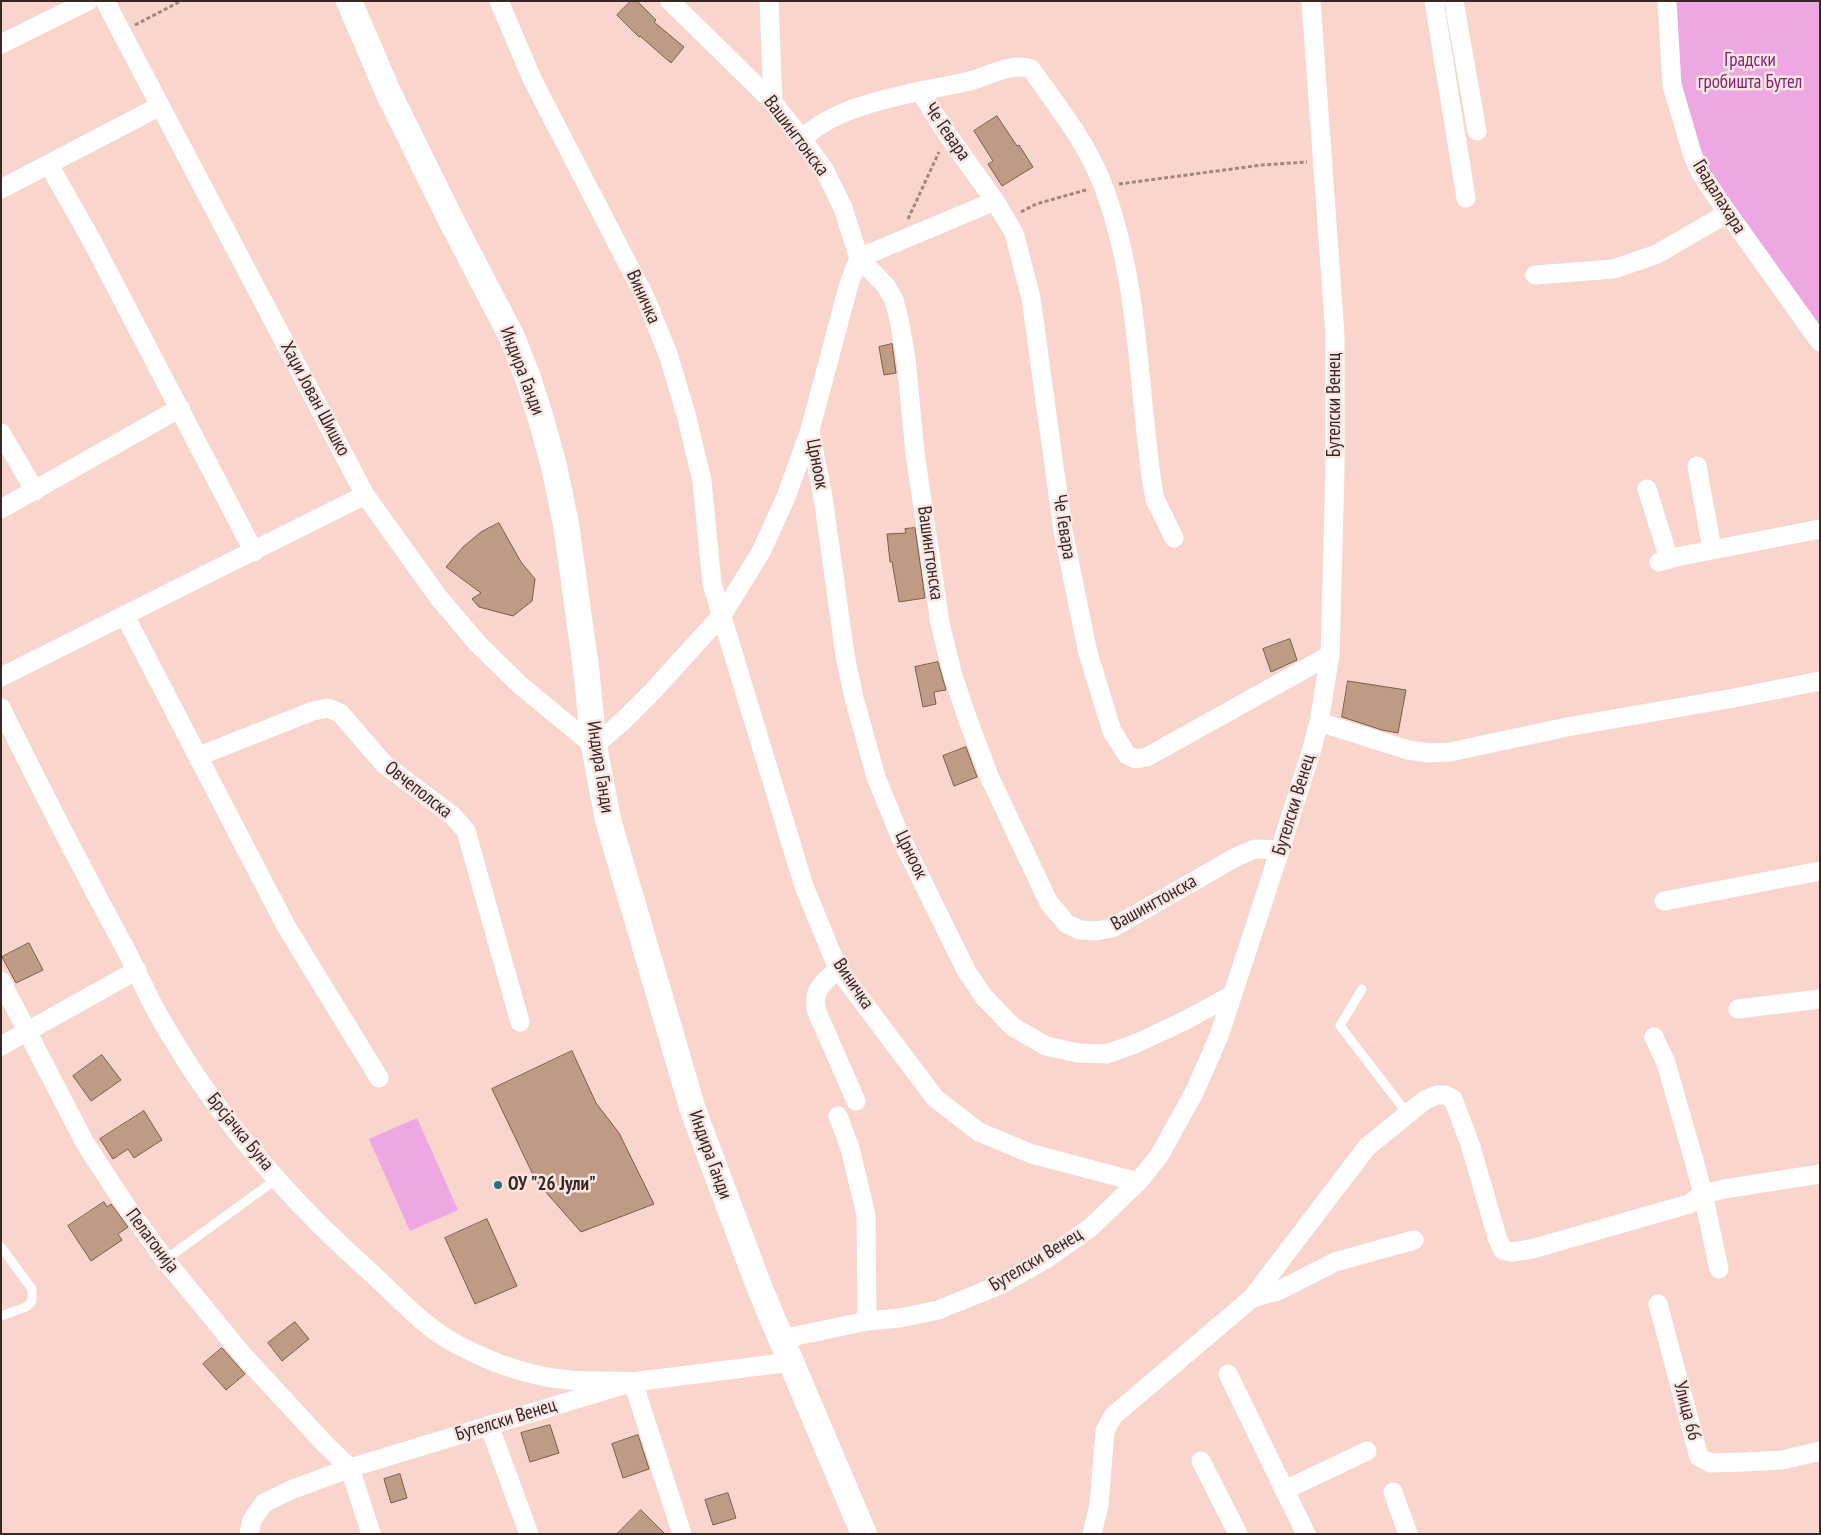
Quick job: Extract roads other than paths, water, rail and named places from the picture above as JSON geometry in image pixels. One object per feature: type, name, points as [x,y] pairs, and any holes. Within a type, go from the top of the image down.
[{"type":"street","points":[[1,44],[88,1]]},
{"type":"street","name":"Хаџи Јован Шишко","points":[[105,1],[365,495],[439,598],[478,644],[520,685],[594,746]]},
{"type":"street","name":"Индира Ганди","points":[[349,1],[388,92],[452,222],[512,337],[536,402],[554,466],[566,524],[586,668],[594,746],[608,820],[693,1110],[760,1289],[864,1534]]},
{"type":"street","name":"Виничка","points":[[498,1],[534,81],[645,296],[668,354],[686,414],[702,481],[712,584],[804,886],[838,968],[935,1098],[980,1132],[1032,1154],[1138,1182]]},
{"type":"street","name":"Вашингтонска","points":[[670,1],[773,102],[802,139],[824,169],[843,208],[859,258],[886,286],[894,300],[906,359],[915,453],[940,623],[953,676],[989,776],[1049,903],[1067,924],[1080,930],[1096,931],[1112,928],[1236,857],[1255,849],[1280,850]]},
{"type":"street","points":[[769,1],[773,102]]},
{"type":"street","name":"Бутелски Венец","points":[[249,1534],[252,1520],[264,1503],[291,1490],[350,1468],[633,1382],[786,1350],[867,1322],[900,1318],[938,1310],[1000,1285],[1046,1259],[1090,1228],[1138,1182],[1159,1156],[1194,1093],[1219,1036],[1280,850],[1319,722],[1330,655],[1335,472],[1335,335],[1311,1]]},
{"type":"street","points":[[1434,1],[1466,198]]},
{"type":"street","points":[[1454,1],[1477,131]]},
{"type":"street","name":"Гвадалахара","points":[[1667,1],[1672,79],[1678,109],[1700,172],[1820,342]]},
{"type":"street","name":"Че Гевара","points":[[802,139],[819,125],[844,113],[886,99],[959,84],[1014,67],[1031,69],[1071,124],[1104,187],[1117,229],[1127,272],[1152,483],[1155,499],[1174,538]]},
{"type":"street","name":"Че Гевара","points":[[920,91],[947,134],[1008,220],[1014,233],[1031,298],[1063,531],[1088,653],[1112,731],[1126,755],[1136,758],[1147,757],[1330,655]]},
{"type":"street","points":[[1,189],[160,106]]},
{"type":"street","points":[[49,165],[93,243],[254,552]]},
{"type":"street","points":[[594,746],[647,697],[722,615],[761,552],[786,497],[810,430],[849,284],[859,258],[995,201]]},
{"type":"street","points":[[1535,275],[1614,269],[1657,254],[1728,214]]},
{"type":"street","points":[[849,284],[886,286]]},
{"type":"street","points":[[1,509],[180,408]]},
{"type":"street","name":"Црноок","points":[[810,430],[823,498],[845,655],[854,698],[876,777],[900,836],[968,972],[984,997],[1012,1027],[1046,1046],[1078,1053],[1106,1054],[1135,1044],[1232,994]]},
{"type":"street","points":[[1,433],[35,491]]},
{"type":"street","points":[[1697,466],[1712,550]]},
{"type":"street","points":[[1648,489],[1664,561],[1820,529]]},
{"type":"street","points":[[1,677],[365,495]]},
{"type":"street","points":[[126,616],[286,926],[379,1078]]},
{"type":"street","points":[[1319,722],[1408,750],[1429,754],[1450,752],[1567,727],[1725,700],[1820,681]]},
{"type":"street","name":"Брсјачка Буна","points":[[1,708],[68,841],[137,970],[152,1003],[197,1077],[249,1146],[334,1240],[420,1319],[459,1346],[504,1365],[537,1376],[571,1380],[633,1382]]},
{"type":"street","name":"Овчеполска","points":[[199,756],[313,711],[328,708],[340,713],[384,764],[453,816],[466,832],[520,1022]]},
{"type":"street","points":[[1664,901],[1820,871]]},
{"type":"street","points":[[838,968],[818,989],[814,1001],[856,1101]]},
{"type":"street","points":[[1,1046],[137,970]]},
{"type":"street","name":"Пелагонија","points":[[1,981],[85,1143],[124,1203],[165,1260],[242,1354],[323,1442],[350,1468]]},
{"type":"street","points":[[1738,1009],[1820,999]]},
{"type":"street","points":[[1654,1037],[1666,1063],[1704,1194],[1719,1269]]},
{"type":"street","points":[[1092,1534],[1099,1505],[1105,1430],[1113,1416],[1252,1298],[1367,1147],[1425,1100],[1437,1095],[1445,1095],[1453,1099],[1470,1144],[1498,1240],[1503,1250],[1512,1252],[1689,1204],[1704,1194],[1724,1189],[1820,1174]]},
{"type":"street","points":[[838,1116],[850,1148],[866,1215],[867,1322]]},
{"type":"street","points":[[1252,1298],[1280,1290],[1336,1262],[1414,1240]]},
{"type":"street","name":"Улица 66","points":[[1658,1304],[1700,1457],[1710,1463],[1746,1462],[1782,1460],[1820,1451]]},
{"type":"street","points":[[1228,1374],[1306,1534]]},
{"type":"street","points":[[633,1382],[682,1534]]},
{"type":"street","points":[[489,1426],[529,1534]]},
{"type":"street","points":[[1285,1490],[1367,1452]]},
{"type":"street","points":[[1201,1461],[1238,1534]]},
{"type":"street","points":[[350,1468],[371,1534]]},
{"type":"street","points":[[1392,1492],[1408,1534]]},
{"type":"lane","points":[[1362,989],[1340,1026],[1407,1114]]},
{"type":"lane","points":[[165,1260],[278,1178]]},
{"type":"lane","points":[[1,1247],[32,1289],[32,1300],[26,1307],[1,1316]]},
{"type":"place","name":"ОУ \"26 Јули\"","points":[[498,1185]]},
{"type":"park label","name":"Градски гробишта Бутел","points":[[1750,72]]}]
